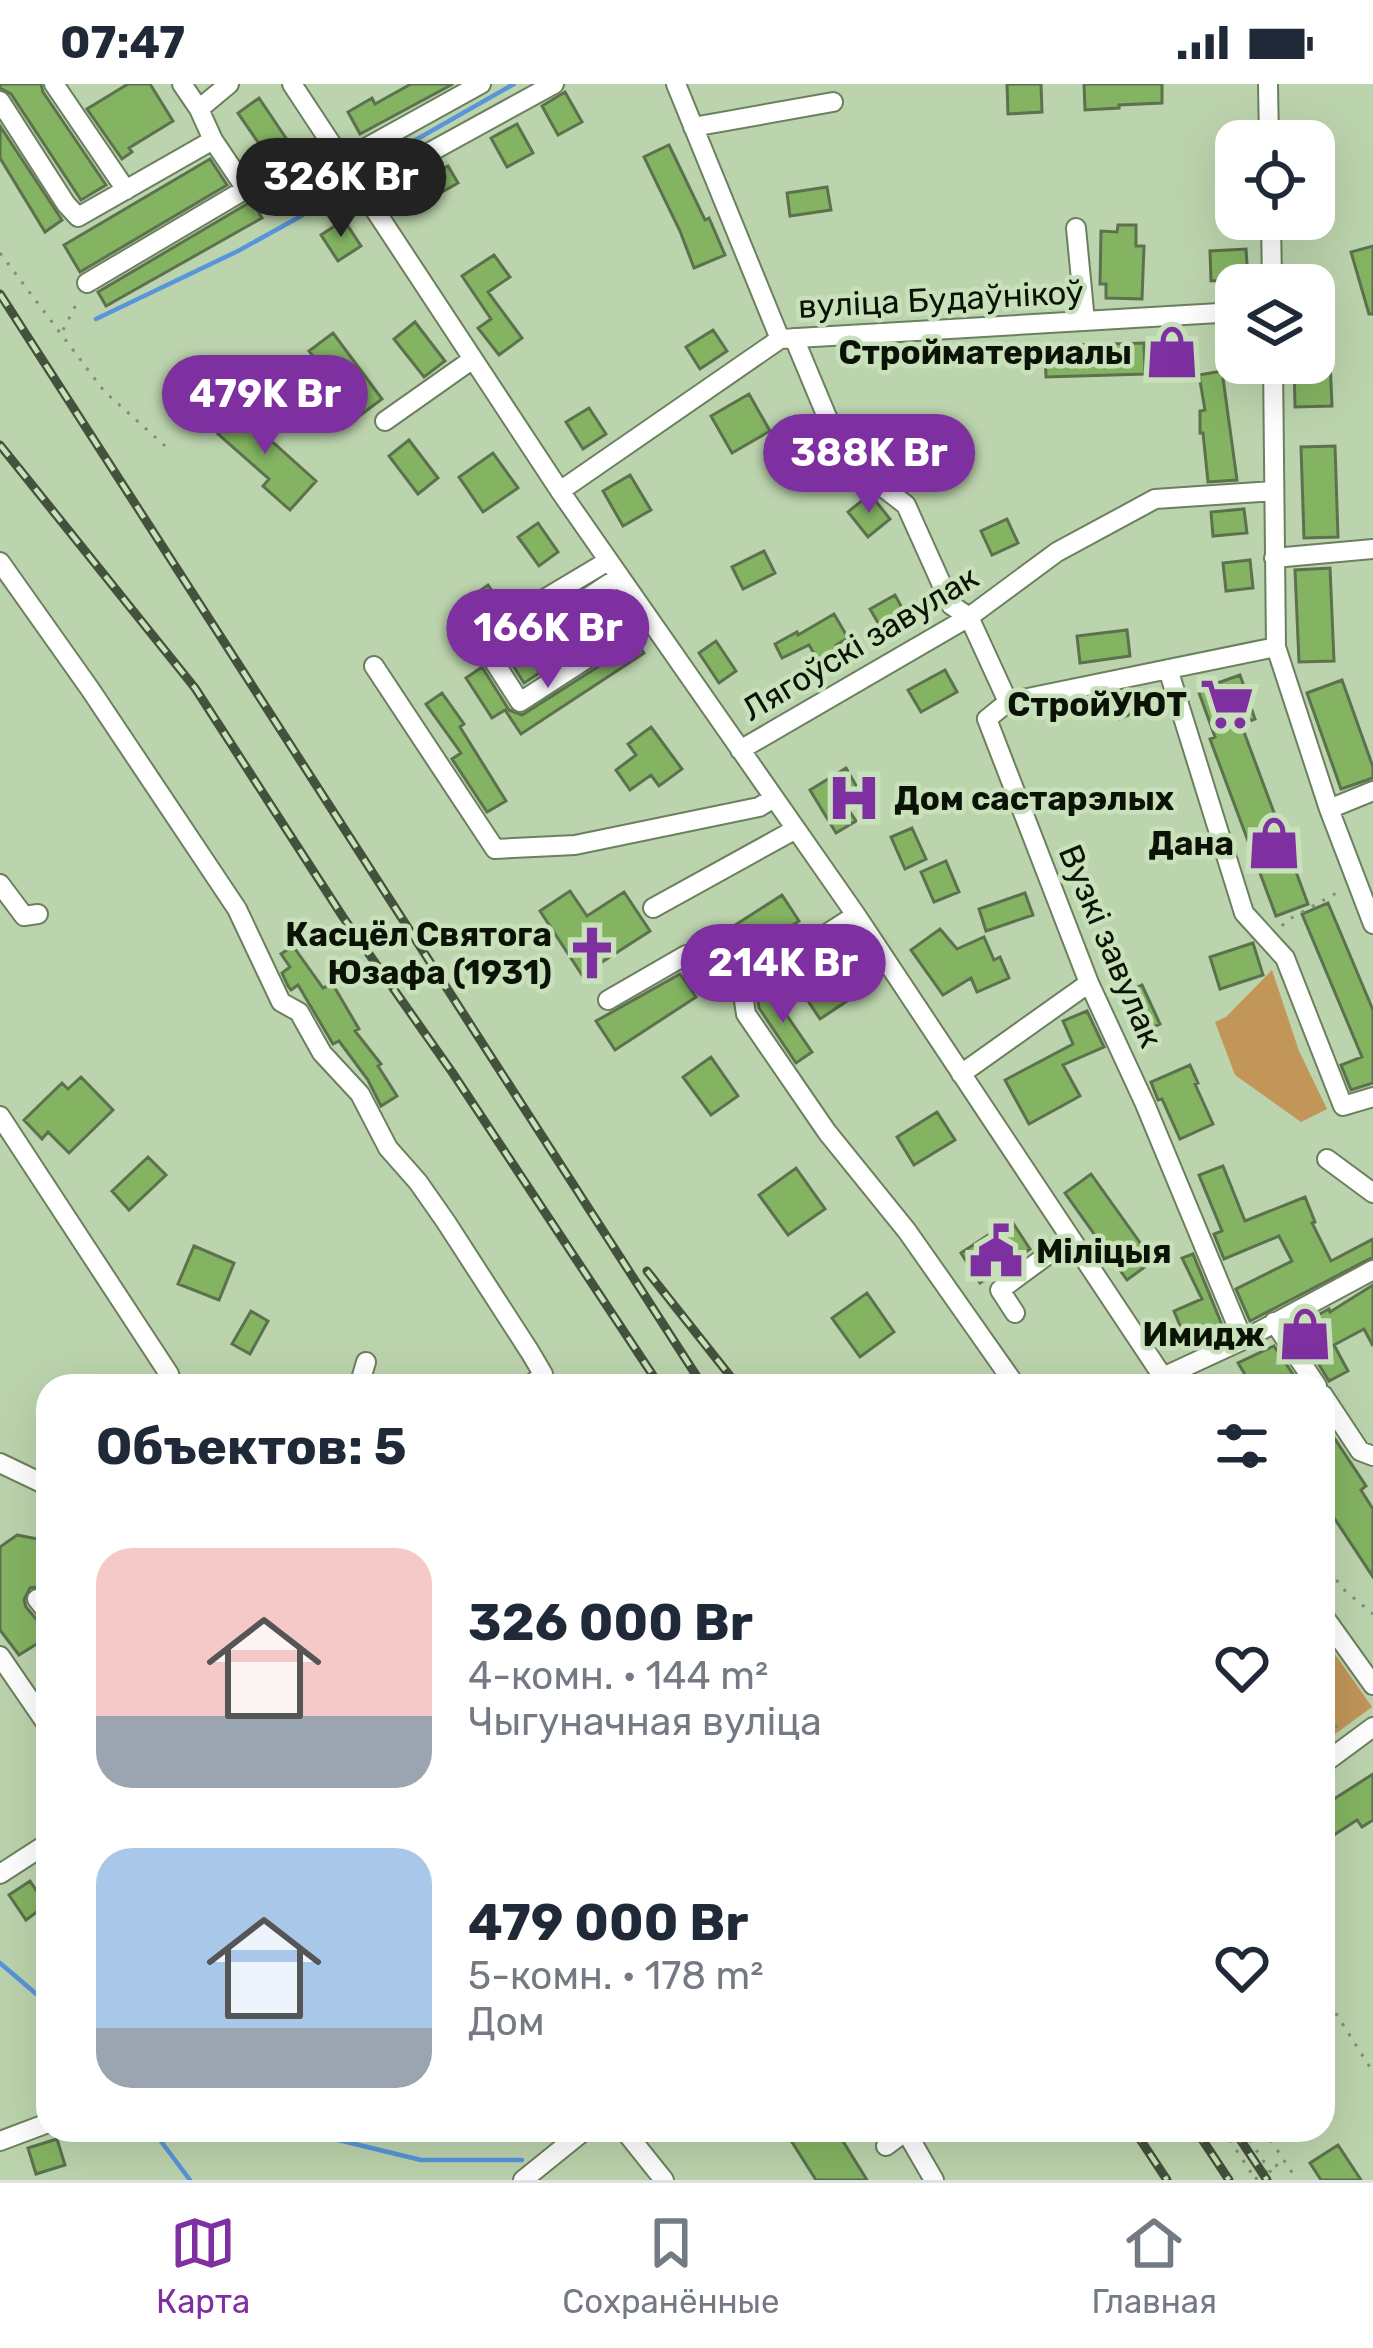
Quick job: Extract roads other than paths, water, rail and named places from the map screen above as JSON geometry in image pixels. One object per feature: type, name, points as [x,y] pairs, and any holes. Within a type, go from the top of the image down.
[{"type":"street","points":[[54,84],[126,190]]},
{"type":"street","points":[[87,283],[246,189],[182,84]]},
{"type":"street","points":[[200,109],[229,84]]},
{"type":"street","points":[[292,84],[560,491],[856,915],[1161,1374]]},
{"type":"street","points":[[342,161],[482,84]]},
{"type":"street","points":[[361,190],[554,84]]},
{"type":"street","name":"вуліца Будаўнікоў","points":[[676,84],[787,339],[1215,313]]},
{"type":"street","points":[[1268,84],[1269,120]]},
{"type":"street","points":[[0,101],[79,217],[213,140]]},
{"type":"street","points":[[693,127],[833,102]]},
{"type":"street","points":[[1076,228],[1085,321]]},
{"type":"street","points":[[560,491],[787,339],[858,468],[906,505],[951,605],[970,617],[1008,702],[1276,647]]},
{"type":"street","points":[[385,421],[473,359]]},
{"type":"street","points":[[1273,384],[1276,647],[1373,924]]},
{"type":"street","name":"Лягоўскі завулак","points":[[740,750],[970,617],[1057,552],[1155,499],[1274,491]]},
{"type":"street","points":[[1274,558],[1373,549]]},
{"type":"street","points":[[0,562],[237,909],[281,1002],[299,1012],[322,1053],[360,1094],[388,1148],[418,1181],[543,1374]]},
{"type":"street","points":[[526,610],[614,569]]},
{"type":"street","points":[[614,569],[493,660],[520,702],[648,620]]},
{"type":"street","points":[[374,666],[495,849],[575,844],[759,808],[774,798]]},
{"type":"street","points":[[1168,669],[1244,913],[1285,958],[1343,1106],[1373,1097]]},
{"type":"street","name":"Вузкі завулак","points":[[1008,702],[987,719],[1089,982],[1243,1340]]},
{"type":"street","points":[[1329,808],[1373,790]]},
{"type":"street","points":[[653,908],[796,829]]},
{"type":"street","points":[[0,884],[24,916],[38,914]]},
{"type":"street","points":[[742,988],[856,915]]},
{"type":"street","points":[[608,1000],[686,955],[742,988]]},
{"type":"street","points":[[961,1074],[1089,982]]},
{"type":"street","points":[[742,988],[746,1014],[800,1093],[907,1231],[1008,1374]]},
{"type":"street","points":[[0,1116],[169,1374]]},
{"type":"street","points":[[1327,1159],[1373,1192]]},
{"type":"street","points":[[1016,1313],[1000,1290],[1069,1239]]},
{"type":"street","points":[[1181,1374],[1373,1270]]},
{"type":"street","points":[[1274,1322],[1309,1374]]},
{"type":"street","points":[[362,1374],[366,1362]]},
{"type":"street","points":[[1335,1413],[1360,1450],[1373,1456]]},
{"type":"street","points":[[0,1463],[36,1480]]},
{"type":"street","points":[[1335,1633],[1373,1685]]},
{"type":"street","points":[[0,1656],[36,1708]]},
{"type":"street","points":[[1335,1755],[1373,1727]]},
{"type":"street","points":[[0,1874],[36,1851]]},
{"type":"street","points":[[0,2140],[36,2126]]},
{"type":"street","points":[[523,2180],[570,2142]]},
{"type":"street","points":[[634,2142],[664,2180]]},
{"type":"street","points":[[886,2146],[891,2142]]},
{"type":"street","points":[[912,2142],[932,2179]]},
{"type":"waterway","points":[[368,167],[514,84]]},
{"type":"waterway","points":[[96,319],[303,215],[326,174]]},
{"type":"waterway","points":[[0,1963],[36,1994]]},
{"type":"waterway","points":[[162,2142],[190,2180]]},
{"type":"waterway","points":[[347,2142],[421,2160],[522,2160]]},
{"type":"railway","points":[[0,294],[695,1374]]},
{"type":"railway","points":[[0,445],[195,688],[343,917],[652,1374]]},
{"type":"railway","points":[[647,1271],[729,1374]]},
{"type":"railway","points":[[1142,2142],[1167,2180]]},
{"type":"railway","points":[[1204,2142],[1229,2180]]},
{"type":"railway","points":[[1242,2142],[1267,2180]]},
{"type":"place","name":"Стройматериалы","points":[[1172,352]]},
{"type":"place","name":"СтройУЮТ","points":[[1227,704]]},
{"type":"place","name":"Дом састарэлых","points":[[854,798]]},
{"type":"place","name":"Дана","points":[[1274,843]]},
{"type":"place","name":"Касцёл Святога Юзафа (1931)","points":[[592,953]]},
{"type":"place","name":"Міліцыя","points":[[996,1251]]},
{"type":"place","name":"Имидж","points":[[1305,1334]]}]
